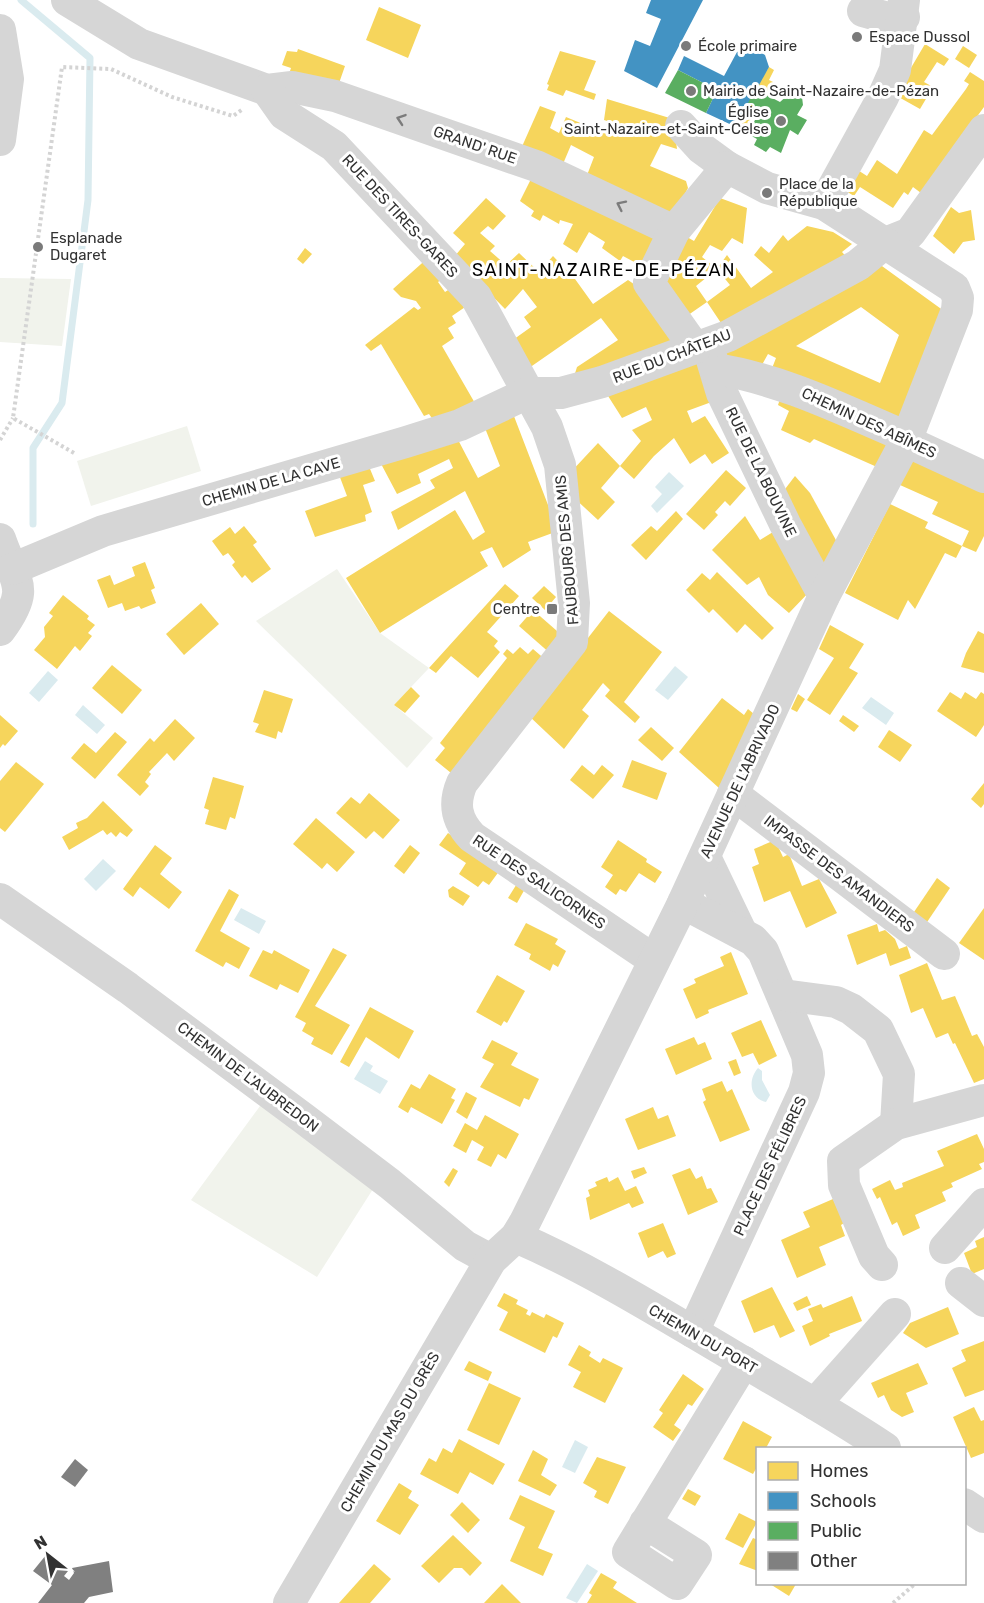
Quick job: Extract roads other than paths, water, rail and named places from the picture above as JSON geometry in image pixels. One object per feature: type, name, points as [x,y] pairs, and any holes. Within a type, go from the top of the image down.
[{"type":"street","points":[[67,0],[139,44],[267,90]]},
{"type":"street","points":[[863,10],[888,18],[904,8]]},
{"type":"street","points":[[829,194],[891,79],[904,8]]},
{"type":"street","points":[[0,30],[8,79],[0,140]]},
{"type":"street","name":"GRAND' RUE","points":[[267,90],[292,87],[335,96],[399,118],[536,166],[674,231]]},
{"type":"street","name":"RUE DES TIRES-GARES","points":[[267,90],[284,114],[334,146],[476,297],[528,393]]},
{"type":"street","points":[[681,126],[701,148],[727,167],[767,188],[829,194],[888,244]]},
{"type":"street","name":"RUE DU CHÂTEAU","points":[[528,393],[561,393],[706,354],[728,336],[843,273],[888,244],[984,130]]},
{"type":"street","points":[[674,231],[727,167]]},
{"type":"street","name":"RUE DE LA BOUVINE","points":[[674,231],[649,283],[706,354],[722,393],[785,524],[824,596]]},
{"type":"street","name":"AVENUE DE L'ABRIVADO","points":[[491,1260],[516,1237],[683,903],[824,596],[906,441],[957,310],[958,298],[954,288],[888,244]]},
{"type":"street","name":"CHEMIN DES ABÎMES","points":[[706,354],[740,373],[795,389],[895,432],[906,441],[984,477]]},
{"type":"street","name":"CHEMIN DE LA CAVE","points":[[6,560],[460,425],[528,393]]},
{"type":"street","name":"FAUBOURG DES AMIS","points":[[528,393],[547,427],[560,465],[574,603],[572,642]]},
{"type":"street","points":[[0,630],[14,612],[20,591],[6,560]]},
{"type":"street","name":"RUE DES SALICORNES","points":[[572,642],[462,783],[456,797],[457,812],[462,827],[472,837],[654,960]]},
{"type":"street","name":"IMPASSE DES AMANDIERS","points":[[733,794],[944,954]]},
{"type":"street","name":"PLACE DES FÉLIBRES","points":[[705,857],[742,934]]},
{"type":"street","name":"CHEMIN DE L'AUBREDON","points":[[0,899],[128,988],[303,1118],[390,1184],[465,1246],[491,1260]]},
{"type":"street","name":"PLACE DES FÉLIBRES","points":[[683,903],[742,934],[763,951],[807,1055],[809,1073],[804,1092],[693,1332]]},
{"type":"street","points":[[783,995],[836,1002],[851,1009],[878,1030],[899,1074],[896,1124]]},
{"type":"street","points":[[882,1264],[874,1256],[844,1185],[843,1161],[896,1124],[984,1100]]},
{"type":"street","points":[[945,1248],[984,1204]]},
{"type":"street","name":"CHEMIN DU PORT","points":[[516,1237],[550,1252],[693,1332],[882,1447]]},
{"type":"street","name":"CHEMIN DU MAS DU GRÈS","points":[[295,1600],[491,1260]]},
{"type":"street","points":[[814,1404],[895,1314]]},
{"type":"street","points":[[645,1523],[744,1362]]},
{"type":"street","points":[[966,1505],[984,1517]]},
{"type":"waterway","points":[[21,0],[90,58],[88,200],[62,403],[33,448],[33,524]]},
{"type":"place","name":"Espace Dussol","points":[[857,37]]},
{"type":"place","name":"École primaire","points":[[686,46]]},
{"type":"place","name":"Mairie de Saint-Nazaire-de-Pézan","points":[[691,91]]},
{"type":"place","name":"Église Saint-Nazaire-et-Saint-Celse","points":[[781,121]]},
{"type":"place","name":"Place de la République","points":[[767,193]]},
{"type":"place","name":"Esplanade Dugaret","points":[[38,247]]},
{"type":"place","name":"Centre","points":[[552,609]]},
{"type":"district","name":"SAINT-NAZAIRE-DE-PÉZAN","points":[[604,270]]}]
